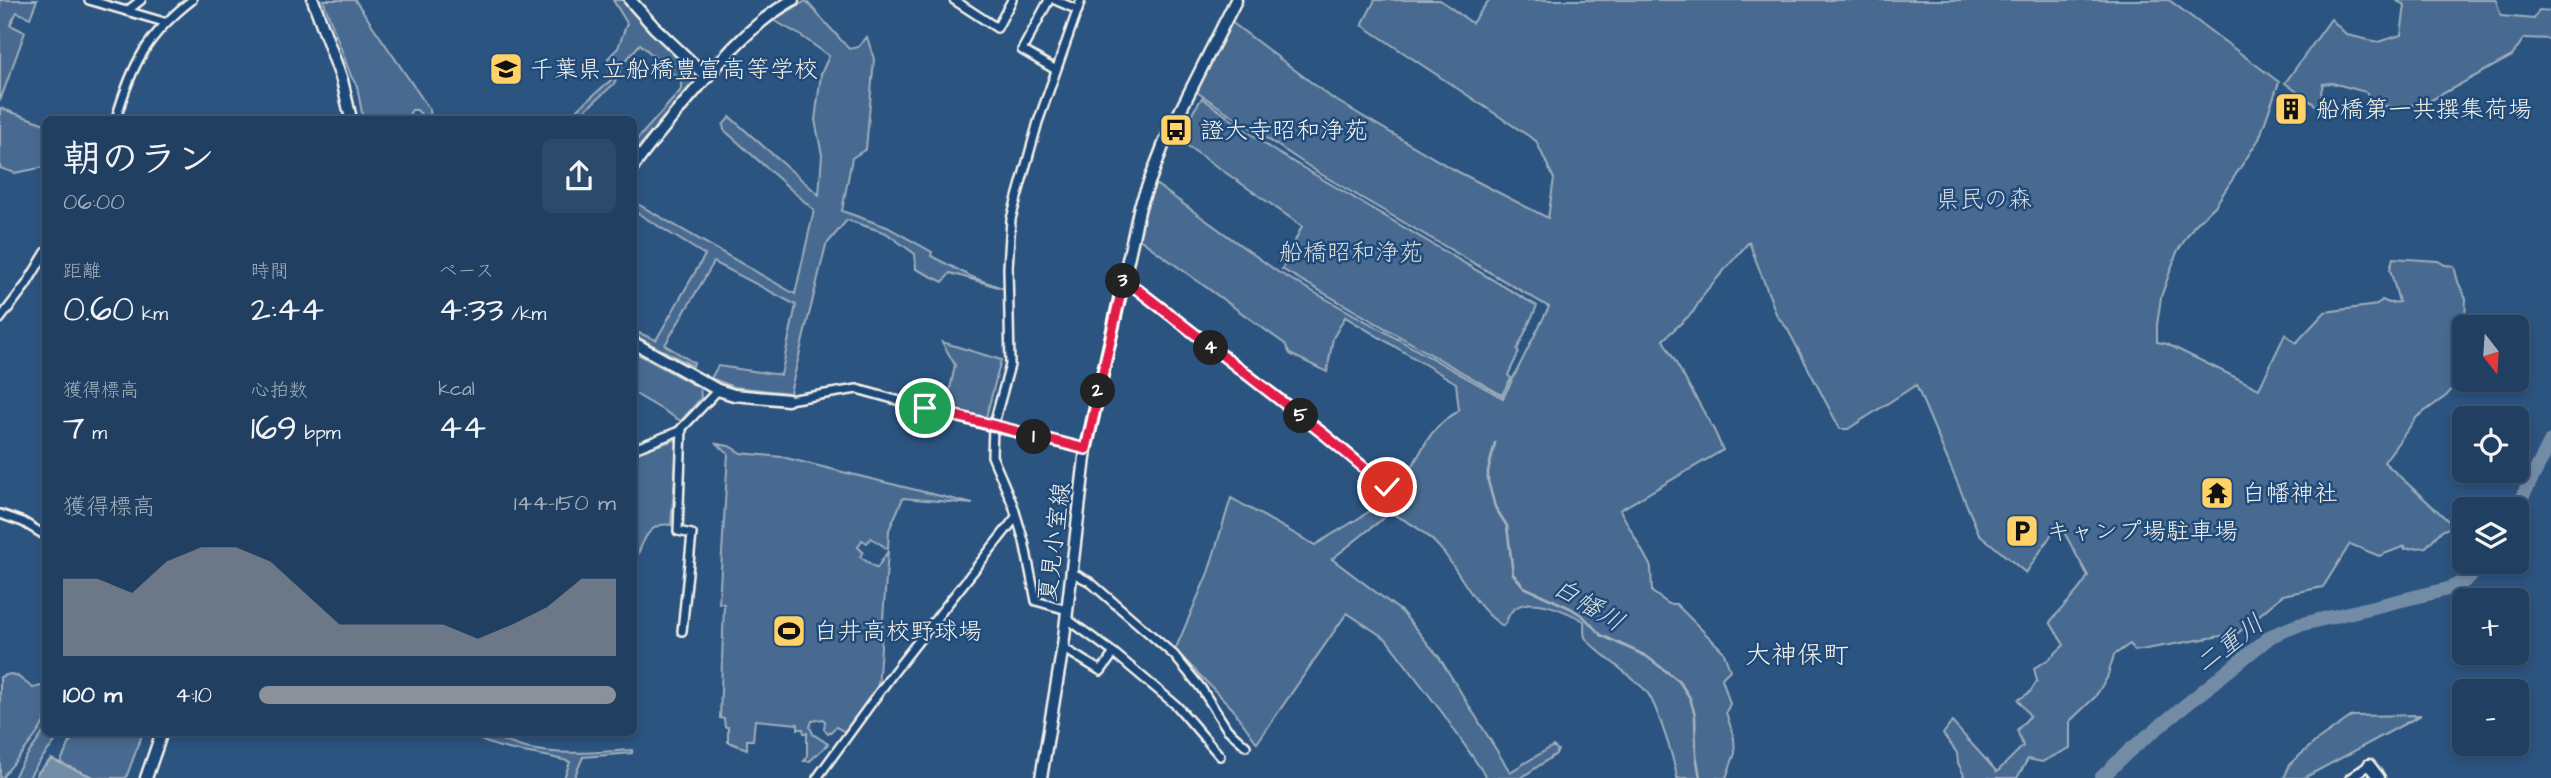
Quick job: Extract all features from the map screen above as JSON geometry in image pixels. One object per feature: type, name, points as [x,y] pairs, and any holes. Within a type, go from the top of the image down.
[{"type":"main road","points":[[313,0],[342,80],[350,116]]},
{"type":"main road","points":[[630,0],[661,34],[707,77]]},
{"type":"main road","points":[[637,162],[707,77],[750,31],[793,0]]},
{"type":"main road","name":"夏見小室線","points":[[1041,778],[1063,648],[1086,449],[1140,206],[1152,172],[1236,0]]},
{"type":"main road","points":[[637,345],[718,390],[734,395],[788,401]]},
{"type":"main road","points":[[146,778],[161,736]]},
{"type":"main road","points":[[2369,765],[2379,778]]},
{"type":"street","points":[[89,0],[164,22]]},
{"type":"street","points":[[127,11],[141,0]]},
{"type":"street","points":[[117,116],[142,51],[164,22],[192,0]]},
{"type":"street","points":[[954,0],[997,28],[1012,0]]},
{"type":"street","points":[[1049,0],[1022,50],[1056,70]]},
{"type":"street","points":[[1055,0],[1077,10]]},
{"type":"street","points":[[1081,0],[1038,122],[1009,230],[1010,365],[993,427],[992,456],[1024,541],[1036,601],[1067,614],[1177,706],[1220,756]]},
{"type":"street","points":[[0,319],[26,285],[42,258]]},
{"type":"street","points":[[1124,279],[1392,490]]},
{"type":"street","points":[[788,401],[857,389],[993,427],[1086,449]]},
{"type":"street","points":[[637,448],[673,435],[718,390]]},
{"type":"street","points":[[682,428],[678,531],[692,534],[682,631]]},
{"type":"street","points":[[0,514],[23,522],[42,534]]},
{"type":"street","points":[[817,778],[894,672],[1016,517]]},
{"type":"street","points":[[1071,572],[1090,582],[1174,655],[1201,688],[1227,729],[1246,746]]},
{"type":"street","points":[[1063,648],[1101,671],[1114,653]]},
{"type":"street","points":[[2350,778],[2369,765]]},
{"type":"green space","points":[[0,0],[37,0],[30,18],[17,12],[10,25],[25,32],[0,101]]},
{"type":"green space","points":[[323,0],[355,0],[430,110],[431,116],[422,116],[417,110],[412,110],[408,116],[362,116],[357,86]]},
{"type":"green space","points":[[613,0],[625,0],[652,32],[693,72],[693,83],[637,149],[637,140],[681,90],[681,81],[640,44],[623,64],[614,84],[578,116],[569,116],[611,80],[608,58],[618,48],[627,23]]},
{"type":"green space","name":"県民の森","points":[[1375,0],[1440,0],[1472,23],[1489,0],[2169,0],[2279,82],[2259,139],[2215,206],[2194,226],[2177,252],[2161,297],[2157,342],[2167,344],[2259,389],[2285,334],[2296,343],[2325,312],[2377,305],[2382,300],[2389,303],[2399,302],[2390,269],[2393,258],[2438,261],[2454,266],[2466,299],[2465,315],[2452,315],[2452,389],[2417,417],[2384,462],[2452,527],[2441,531],[2426,547],[2405,549],[2405,546],[2379,556],[2350,544],[2323,587],[2283,595],[2238,633],[2135,651],[2130,644],[2114,655],[2107,678],[2095,697],[2070,721],[2070,748],[2042,762],[2028,759],[2017,778],[1962,778],[1964,775],[1957,753],[1943,734],[1952,722],[1997,772],[2023,746],[2017,730],[2030,716],[2018,700],[2030,692],[2037,681],[2034,668],[2064,645],[2050,622],[2088,576],[2059,523],[2026,573],[1979,534],[1916,385],[1848,429],[1840,429],[1787,328],[1777,316],[1749,242],[1706,291],[1693,312],[1663,340],[1723,450],[1620,510],[1651,567],[1652,592],[1669,604],[1676,604],[1723,651],[1730,670],[1722,678],[1730,704],[1726,712],[1734,738],[1735,753],[1726,778],[1677,778],[1665,733],[1650,697],[1640,685],[1588,641],[1584,635],[1584,621],[1548,606],[1527,604],[1518,606],[1511,612],[1503,626],[1477,602],[1433,540],[1390,513],[1332,559],[1402,612],[1439,657],[1510,772],[1553,746],[1558,750],[1556,754],[1521,778],[1487,778],[1444,715],[1386,639],[1347,613],[1257,743],[1232,708],[1175,650],[1208,573],[1231,498],[1315,545],[1370,511],[1399,485],[1430,436],[1459,411],[1456,383],[1345,317],[1333,338],[1327,372],[1290,354],[1285,344],[1138,238],[1154,183],[1278,272],[1503,398],[1549,307],[1319,173],[1195,91],[1230,21],[1332,98],[1449,167],[1548,218],[1554,179],[1536,141],[1362,25]]},
{"type":"green space","points":[[2395,0],[2496,0],[2501,16],[2534,19],[2539,10],[2551,11],[2551,39],[2524,38],[2512,56],[2426,103],[2395,107],[2374,105],[2366,92],[2332,83],[2323,84],[2321,92],[2324,101],[2318,107],[2285,83],[2331,19],[2347,35],[2378,42],[2401,35],[2405,5]]},
{"type":"green space","points":[[806,1],[849,49],[858,47],[867,37],[874,59],[866,149],[852,158],[842,211],[887,227],[932,252],[931,256],[972,277],[1005,289],[950,273],[943,282],[916,269],[915,254],[886,233],[847,220],[826,245],[790,393],[734,387],[711,378],[718,366],[781,375],[796,305],[714,262],[665,345],[694,363],[693,366],[637,337],[639,333],[656,340],[705,255],[637,213],[637,204],[795,294],[814,210],[724,130],[723,125],[730,117],[819,195],[822,155],[815,120],[821,74],[829,56],[773,20]]},
{"type":"green space","name":"船橋昭和浄苑","points":[[1202,98],[1273,150],[1537,306],[1517,350],[1519,352],[1508,375],[1511,378],[1502,395],[1282,269],[1302,226],[1176,138]]},
{"type":"green space","points":[[0,108],[42,123],[42,168],[15,173],[0,168]]},
{"type":"green space","points":[[942,342],[1001,360],[985,421],[946,410],[955,365]]},
{"type":"green space","points":[[637,354],[700,388],[701,398],[681,421],[637,395]]},
{"type":"green space","points":[[678,439],[671,525],[657,526],[652,530],[644,540],[637,558],[637,452]]},
{"type":"green space","points":[[717,444],[729,446],[741,453],[782,457],[973,504],[903,498],[889,530],[888,549],[871,538],[867,543],[862,540],[858,547],[863,552],[860,557],[877,568],[888,551],[878,688],[845,732],[836,727],[828,734],[824,729],[825,721],[812,721],[810,727],[813,734],[828,744],[810,761],[804,761],[807,757],[807,733],[798,729],[798,724],[755,720],[753,740],[747,740],[747,749],[728,742],[728,727],[725,727],[724,719],[720,718],[724,604],[719,603],[728,453]]},
{"type":"green space","points":[[10,674],[33,688],[42,686],[42,725],[2,778],[0,778],[0,677]]},
{"type":"green space","points":[[2421,715],[2304,778],[2284,778],[2290,764],[2352,716]]},
{"type":"green space","points":[[42,734],[42,736],[58,736],[29,778],[14,778],[21,765]]},
{"type":"green space","points":[[73,736],[142,736],[126,778],[95,778],[60,763]]},
{"type":"green space","points":[[474,736],[489,736],[519,746],[552,752],[632,750],[632,753],[583,757],[574,778],[564,778],[570,762],[503,748]]},
{"type":"shaded area","points":[[51,759],[95,778],[35,778]]},
{"type":"waterway","name":"二重川","points":[[2522,497],[2551,441]]},
{"type":"waterway","name":"白幡川","points":[[1495,443],[1488,481],[1495,507],[1507,526],[1513,574],[1524,587],[1570,608],[1583,616],[1601,635],[1646,656],[1679,681],[1690,698],[1695,715],[1700,778]]},
{"type":"waterway","name":"二重川","points":[[2101,778],[2129,751],[2271,636],[2298,625],[2448,589],[2473,574]]},
{"type":"place","name":"千葉県立船橋豊富高等学校","points":[[506,69]]},
{"type":"place","name":"船橋第一共撰集荷場","points":[[2291,109]]},
{"type":"place","name":"證大寺昭和浄苑","points":[[1176,130]]},
{"type":"place","name":"白幡神社","points":[[2217,493]]},
{"type":"place","name":"キャンプ場駐車場","points":[[2022,531]]},
{"type":"place","name":"白井高校野球場","points":[[789,631]]},
{"type":"district","name":"大神保町","points":[[1797,654]]},
{"type":"route","points":[[925,408],[1086,449],[1124,279],[1325,435],[1387,487]]}]
